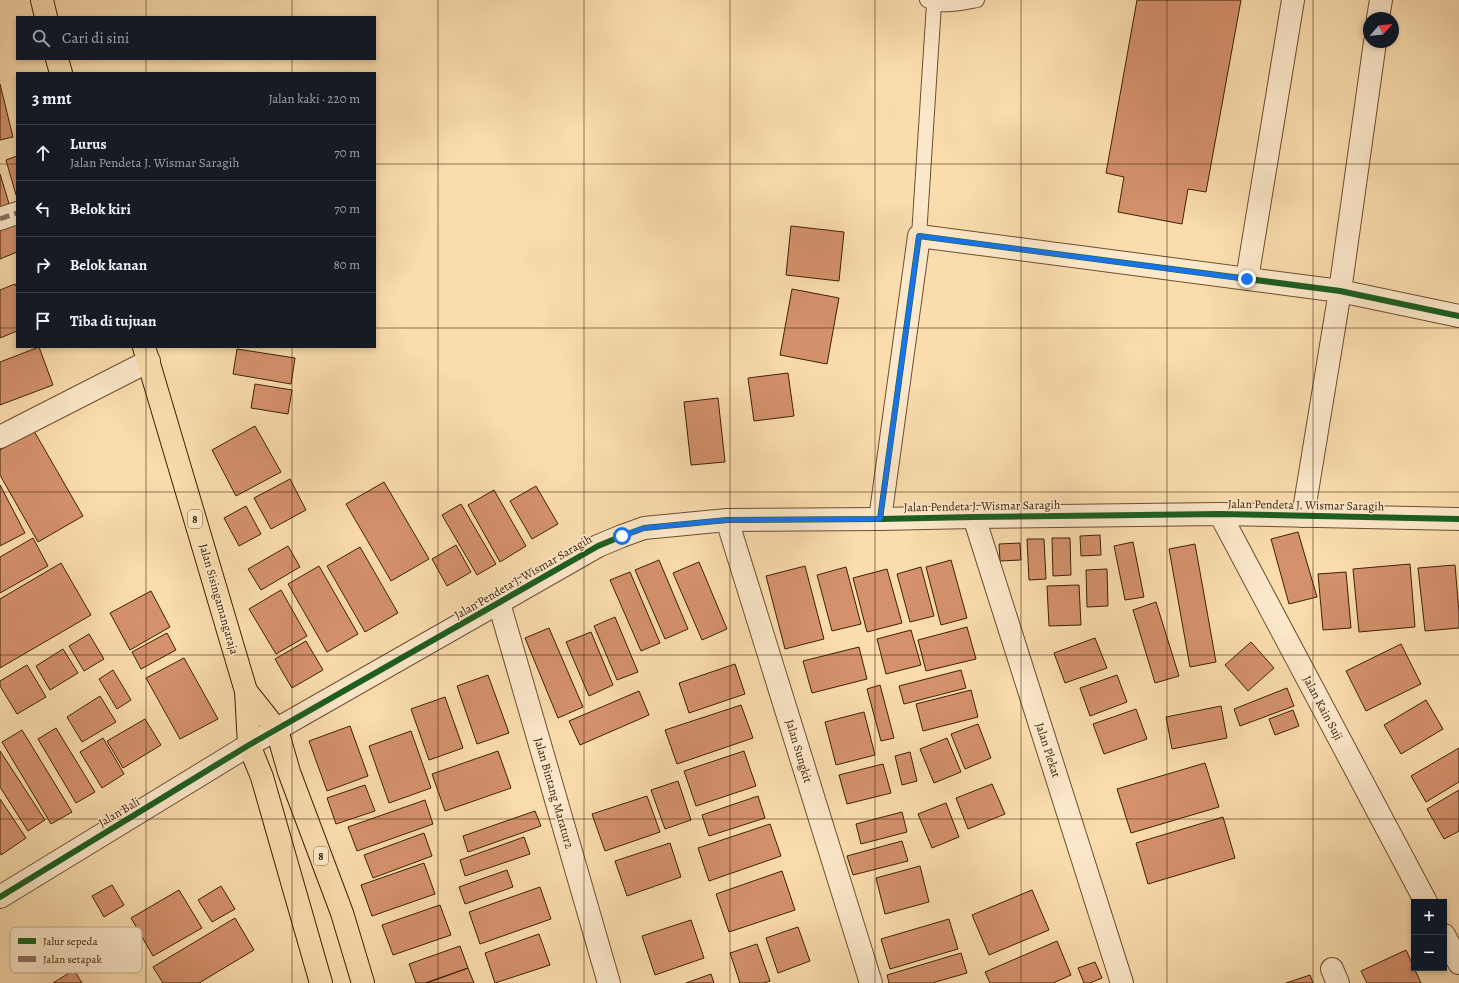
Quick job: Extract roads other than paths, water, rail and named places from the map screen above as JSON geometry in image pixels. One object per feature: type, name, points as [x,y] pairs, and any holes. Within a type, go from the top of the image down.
[{"type":"highway","points":[[42,0],[46,16]]},
{"type":"highway","points":[[57,60],[61,72]]},
{"type":"highway","name":"Jalan Sisingamangaraja","points":[[147,354],[246,691],[249,745]]},
{"type":"highway","name":"Jalan Sisingamangaraja","points":[[246,691],[277,730]]},
{"type":"highway","name":"8","points":[[277,730],[289,772],[342,913],[363,983]]},
{"type":"highway","name":"8","points":[[249,745],[262,777],[321,983]]},
{"type":"street","points":[[1247,279],[1293,0]]},
{"type":"street","points":[[1379,12],[1381,0]]},
{"type":"street","points":[[1303,516],[1340,291],[1374,48]]},
{"type":"street","points":[[0,219],[16,213]]},
{"type":"street","points":[[880,519],[919,236],[1340,291],[1459,316]]},
{"type":"street","points":[[0,437],[147,354]]},
{"type":"street","name":"Jalan Pendeta J. Wismar Saragih","points":[[249,745],[598,546],[644,528],[727,520],[1220,514],[1459,519]]},
{"type":"street","name":"Jalan Kain Suji","points":[[1220,514],[1424,899]]},
{"type":"street","name":"Jalan Plekat","points":[[974,517],[1122,983]]},
{"type":"street","name":"Jalan Sungkit","points":[[727,520],[871,983]]},
{"type":"street","name":"Jalan Bintang Maratur2","points":[[499,603],[609,983]]},
{"type":"street","name":"Jalan Bali","points":[[0,897],[249,745]]},
{"type":"street","points":[[1447,941],[1459,963]]},
{"type":"lane","points":[[919,236],[930,2],[957,4],[977,0]]}]
